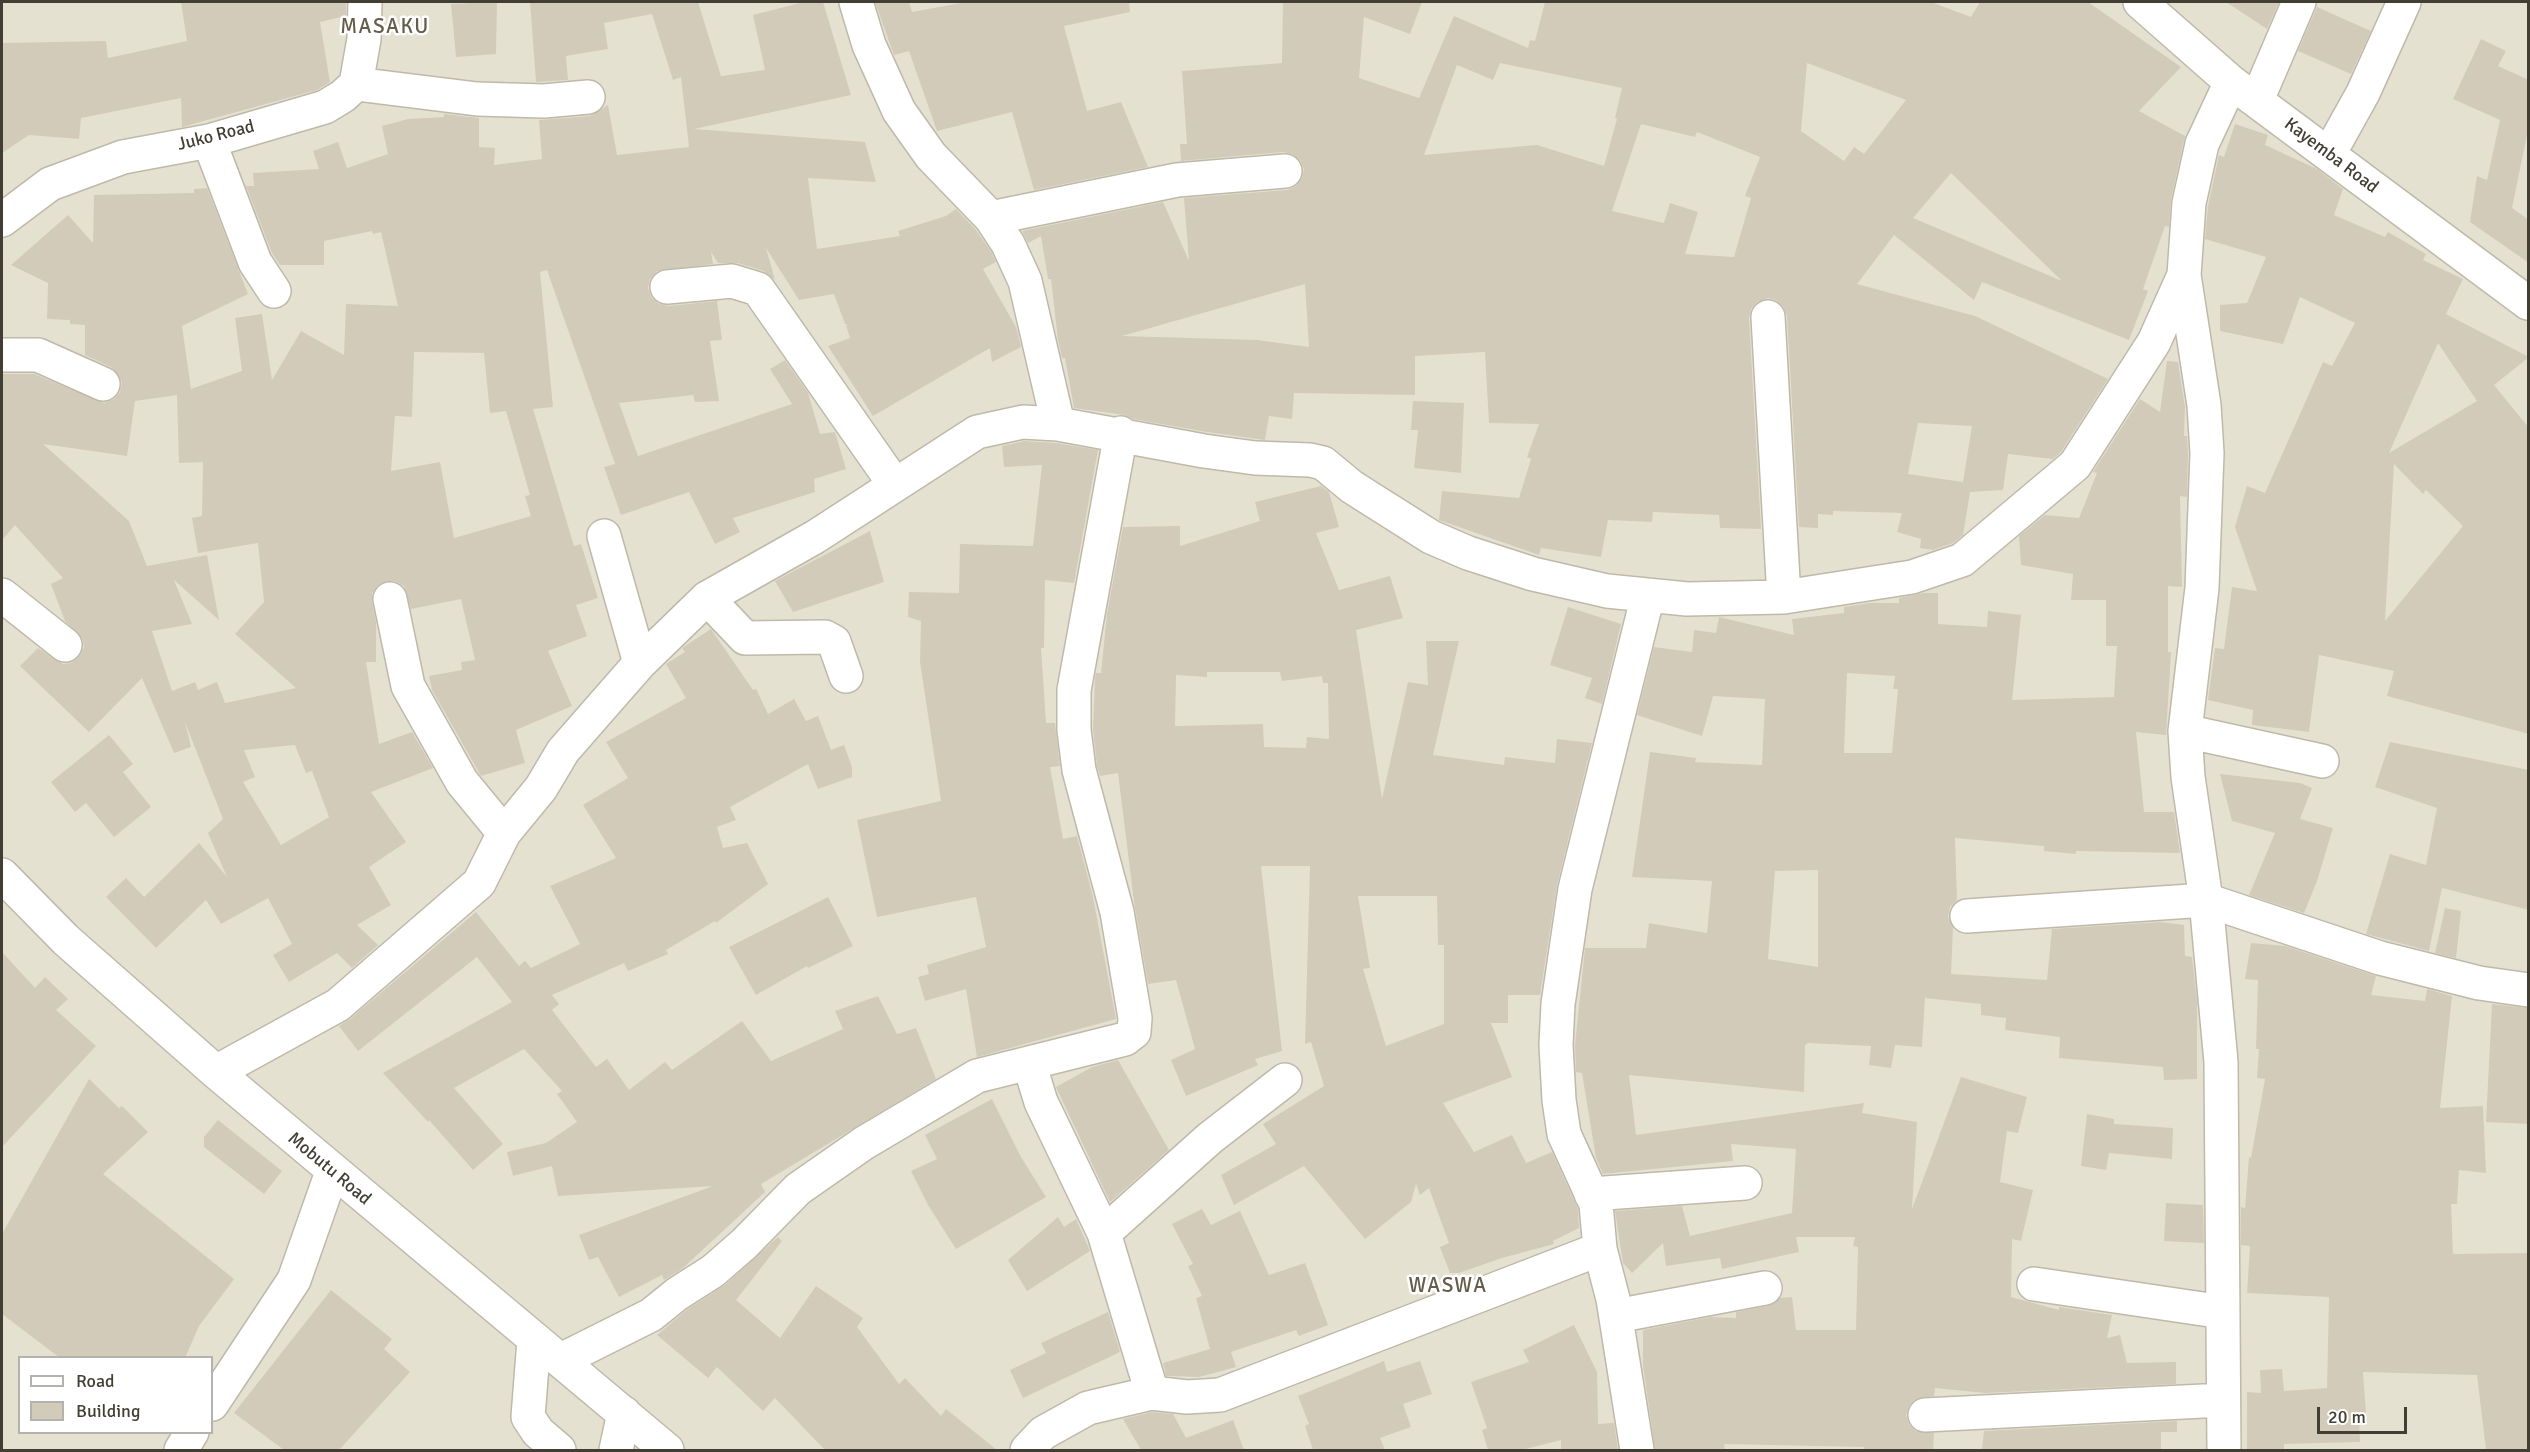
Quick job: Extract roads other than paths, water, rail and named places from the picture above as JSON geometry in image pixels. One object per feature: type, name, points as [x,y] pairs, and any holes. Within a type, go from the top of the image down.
[{"type":"street","points":[[365,2],[364,39],[356,84],[477,99],[544,100],[588,97]]},
{"type":"street","points":[[856,2],[869,45],[899,111],[932,156],[992,218],[1008,244],[1025,281],[1059,423]]},
{"type":"street","name":"Kayemba Road","points":[[2140,2],[2244,91],[2529,303]]},
{"type":"street","points":[[2224,1450],[2221,1062],[2206,900],[2194,834],[2185,731],[2202,588],[2207,453],[2204,405],[2184,275],[2189,203],[2202,144],[2244,91],[2299,2]]},
{"type":"street","points":[[2329,154],[2363,93],[2404,2]]},
{"type":"street","name":"Juko Road","points":[[2,220],[50,183],[123,157],[209,141],[325,107],[343,96],[356,84]]},
{"type":"street","points":[[209,141],[255,261],[274,291]]},
{"type":"street","points":[[992,218],[1177,180],[1285,171]]},
{"type":"street","points":[[216,1072],[338,1005],[479,883],[504,833],[541,788],[563,752],[640,663],[707,598],[815,537],[977,432],[1023,422],[1059,423],[1121,434],[1162,445],[1323,463],[1352,487],[1431,537],[1468,553],[1533,574],[1607,591],[1648,596],[1687,599],[1784,597],[1912,577],[1962,560],[2075,465],[2154,342],[2184,275]]},
{"type":"street","points":[[667,287],[732,281],[758,289],[895,485]]},
{"type":"street","points":[[1768,317],[1784,597]]},
{"type":"street","points":[[2,355],[38,356],[103,384]]},
{"type":"street","points":[[561,1360],[651,1315],[721,1264],[798,1189],[864,1143],[977,1076],[1125,1039],[1134,1032],[1135,1018],[1116,912],[1079,770],[1074,730],[1074,690],[1121,434]]},
{"type":"street","points":[[604,536],[640,663]]},
{"type":"street","points":[[2,595],[65,645]]},
{"type":"street","points":[[1637,1450],[1616,1316],[1600,1249],[1599,1221],[1591,1194],[1564,1134],[1559,1100],[1558,1004],[1575,889],[1648,596]]},
{"type":"street","points":[[707,598],[745,638],[825,637],[834,642],[846,676]]},
{"type":"street","points":[[390,599],[408,686],[462,782],[504,833]]},
{"type":"street","points":[[2185,731],[2322,761]]},
{"type":"street","name":"Mobutu Road","points":[[2,874],[66,940],[216,1072],[332,1172],[667,1450]]},
{"type":"street","points":[[1967,916],[2206,900],[2380,958],[2479,984],[2529,990]]},
{"type":"street","points":[[1029,1062],[1041,1102],[1104,1233],[1152,1393]]},
{"type":"street","points":[[1104,1233],[1210,1138],[1285,1080]]},
{"type":"street","points":[[213,1402],[294,1280],[332,1172]]},
{"type":"street","points":[[1591,1194],[1745,1183]]},
{"type":"street","points":[[1027,1450],[1044,1433],[1088,1408],[1152,1393],[1186,1397],[1220,1395],[1600,1249]]},
{"type":"street","points":[[2034,1284],[2223,1312]]},
{"type":"street","points":[[1616,1316],[1765,1288]]},
{"type":"street","points":[[534,1340],[528,1417],[538,1432],[559,1450]]},
{"type":"street","points":[[1925,1415],[2223,1400]]},
{"type":"street","points":[[616,1450],[624,1413]]},
{"type":"street","points":[[181,1450],[191,1434]]},
{"type":"district","name":"MASAKU","points":[[385,27]]},
{"type":"district","name":"WASWA","points":[[1448,1286]]}]
